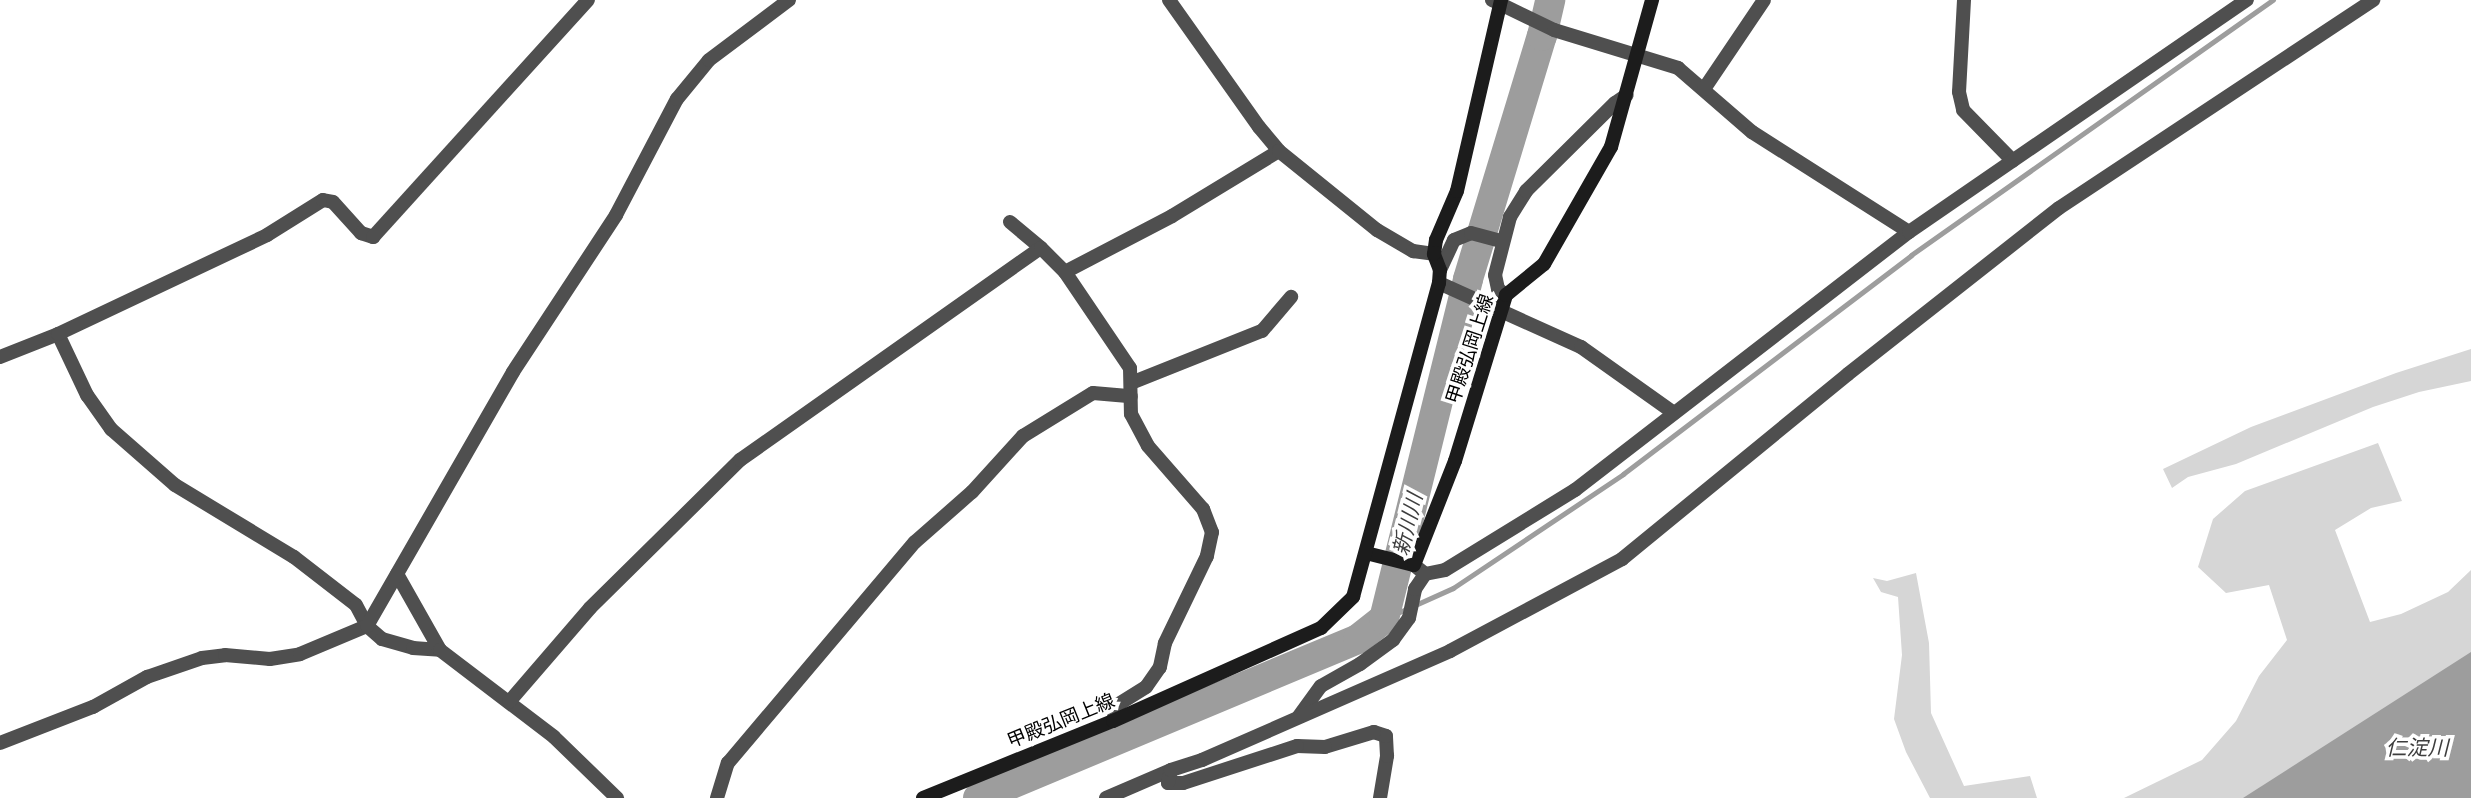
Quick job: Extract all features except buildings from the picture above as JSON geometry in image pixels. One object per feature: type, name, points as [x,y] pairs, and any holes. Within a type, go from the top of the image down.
[{"type":"main road","name":"甲殿弘岡上線","points":[[1420,569],[1506,295],[1544,264],[1611,146],[1652,0]]},
{"type":"main road","points":[[1439,277],[1434,254],[1436,240],[1457,191],[1497,1]]},
{"type":"main road","name":"甲殿弘岡上線","points":[[923,798],[1113,721],[1321,628],[1353,597],[1439,277]]},
{"type":"main road","points":[[1366,553],[1420,569]]},
{"type":"street","points":[[0,356],[58,334],[267,235],[323,200],[333,202],[361,233],[373,237],[447,159],[588,0]]},
{"type":"street","points":[[0,743],[93,707],[147,677],[202,658],[225,655],[270,659],[300,654],[367,626],[513,372],[616,215],[677,99],[709,60],[789,0]]},
{"type":"street","points":[[1169,0],[1259,128],[1279,151],[1377,230],[1413,251],[1434,254]]},
{"type":"street","points":[[1704,89],[1764,0]]},
{"type":"street","points":[[1964,0],[1959,92],[1963,110],[2013,161]]},
{"type":"street","points":[[1299,717],[1321,686],[1360,664],[1393,640],[1409,618],[1420,569],[1445,570],[1575,490],[1909,232],[2246,0]]},
{"type":"street","points":[[1106,798],[1171,770],[1202,760],[1450,651],[1622,559],[1848,374],[2059,208],[2372,0]]},
{"type":"street","points":[[1497,1],[1553,30],[1678,68],[1752,132],[1909,232]]},
{"type":"street","points":[[1506,295],[1497,289],[1495,275],[1501,241],[1510,217],[1526,191],[1615,103],[1627,95]]},
{"type":"street","points":[[1065,272],[1172,216],[1279,151]]},
{"type":"street","points":[[1010,222],[1065,272],[1130,368],[1131,414],[1148,446],[1203,509],[1212,532],[1207,556],[1164,643],[1160,667],[1146,687],[1117,705],[1113,721]]},
{"type":"street","points":[[1501,241],[1471,233],[1454,240],[1439,277],[1464,297],[1581,347],[1674,414]]},
{"type":"street","points":[[509,702],[590,608],[740,460],[1041,248]]},
{"type":"street","points":[[717,798],[728,763],[897,563],[915,542],[972,492],[1023,436],[1093,393],[1131,389],[1262,331],[1291,297]]},
{"type":"street","points":[[58,334],[87,395],[111,429],[175,485],[294,557],[356,605],[367,626],[382,639],[413,648],[440,650]]},
{"type":"street","points":[[397,575],[440,650],[554,737],[617,798]]},
{"type":"street","points":[[1171,770],[1168,783],[1183,783],[1297,746],[1325,747],[1374,732],[1385,736],[1387,746],[1380,798]]},
{"type":"shaded area","points":[[2471,349],[2471,381],[2419,392],[2373,407],[2236,464],[2188,477],[2172,488],[2163,469],[2251,427],[2396,373]]},
{"type":"shaded area","points":[[2378,443],[2402,501],[2371,508],[2335,530],[2370,622],[2401,614],[2448,592],[2471,570],[2471,680],[2260,798],[2124,798],[2202,760],[2236,721],[2259,676],[2287,640],[2269,585],[2226,593],[2198,567],[2213,519],[2245,491]]},
{"type":"shaded area","points":[[1916,573],[1929,643],[1931,713],[1964,786],[2030,776],[2037,798],[1930,798],[1906,752],[1894,719],[1902,655],[1898,597],[1881,592],[1873,578],[1887,581]]},
{"type":"water","name":"仁淀川","points":[[2471,652],[2471,798],[2243,798]]},
{"type":"waterway","name":"新川川","points":[[978,798],[1358,639],[1384,619],[1468,279],[1542,36],[1550,0]]},
{"type":"waterway","points":[[1384,619],[1453,588],[1623,474],[1911,255],[2273,0]]}]
